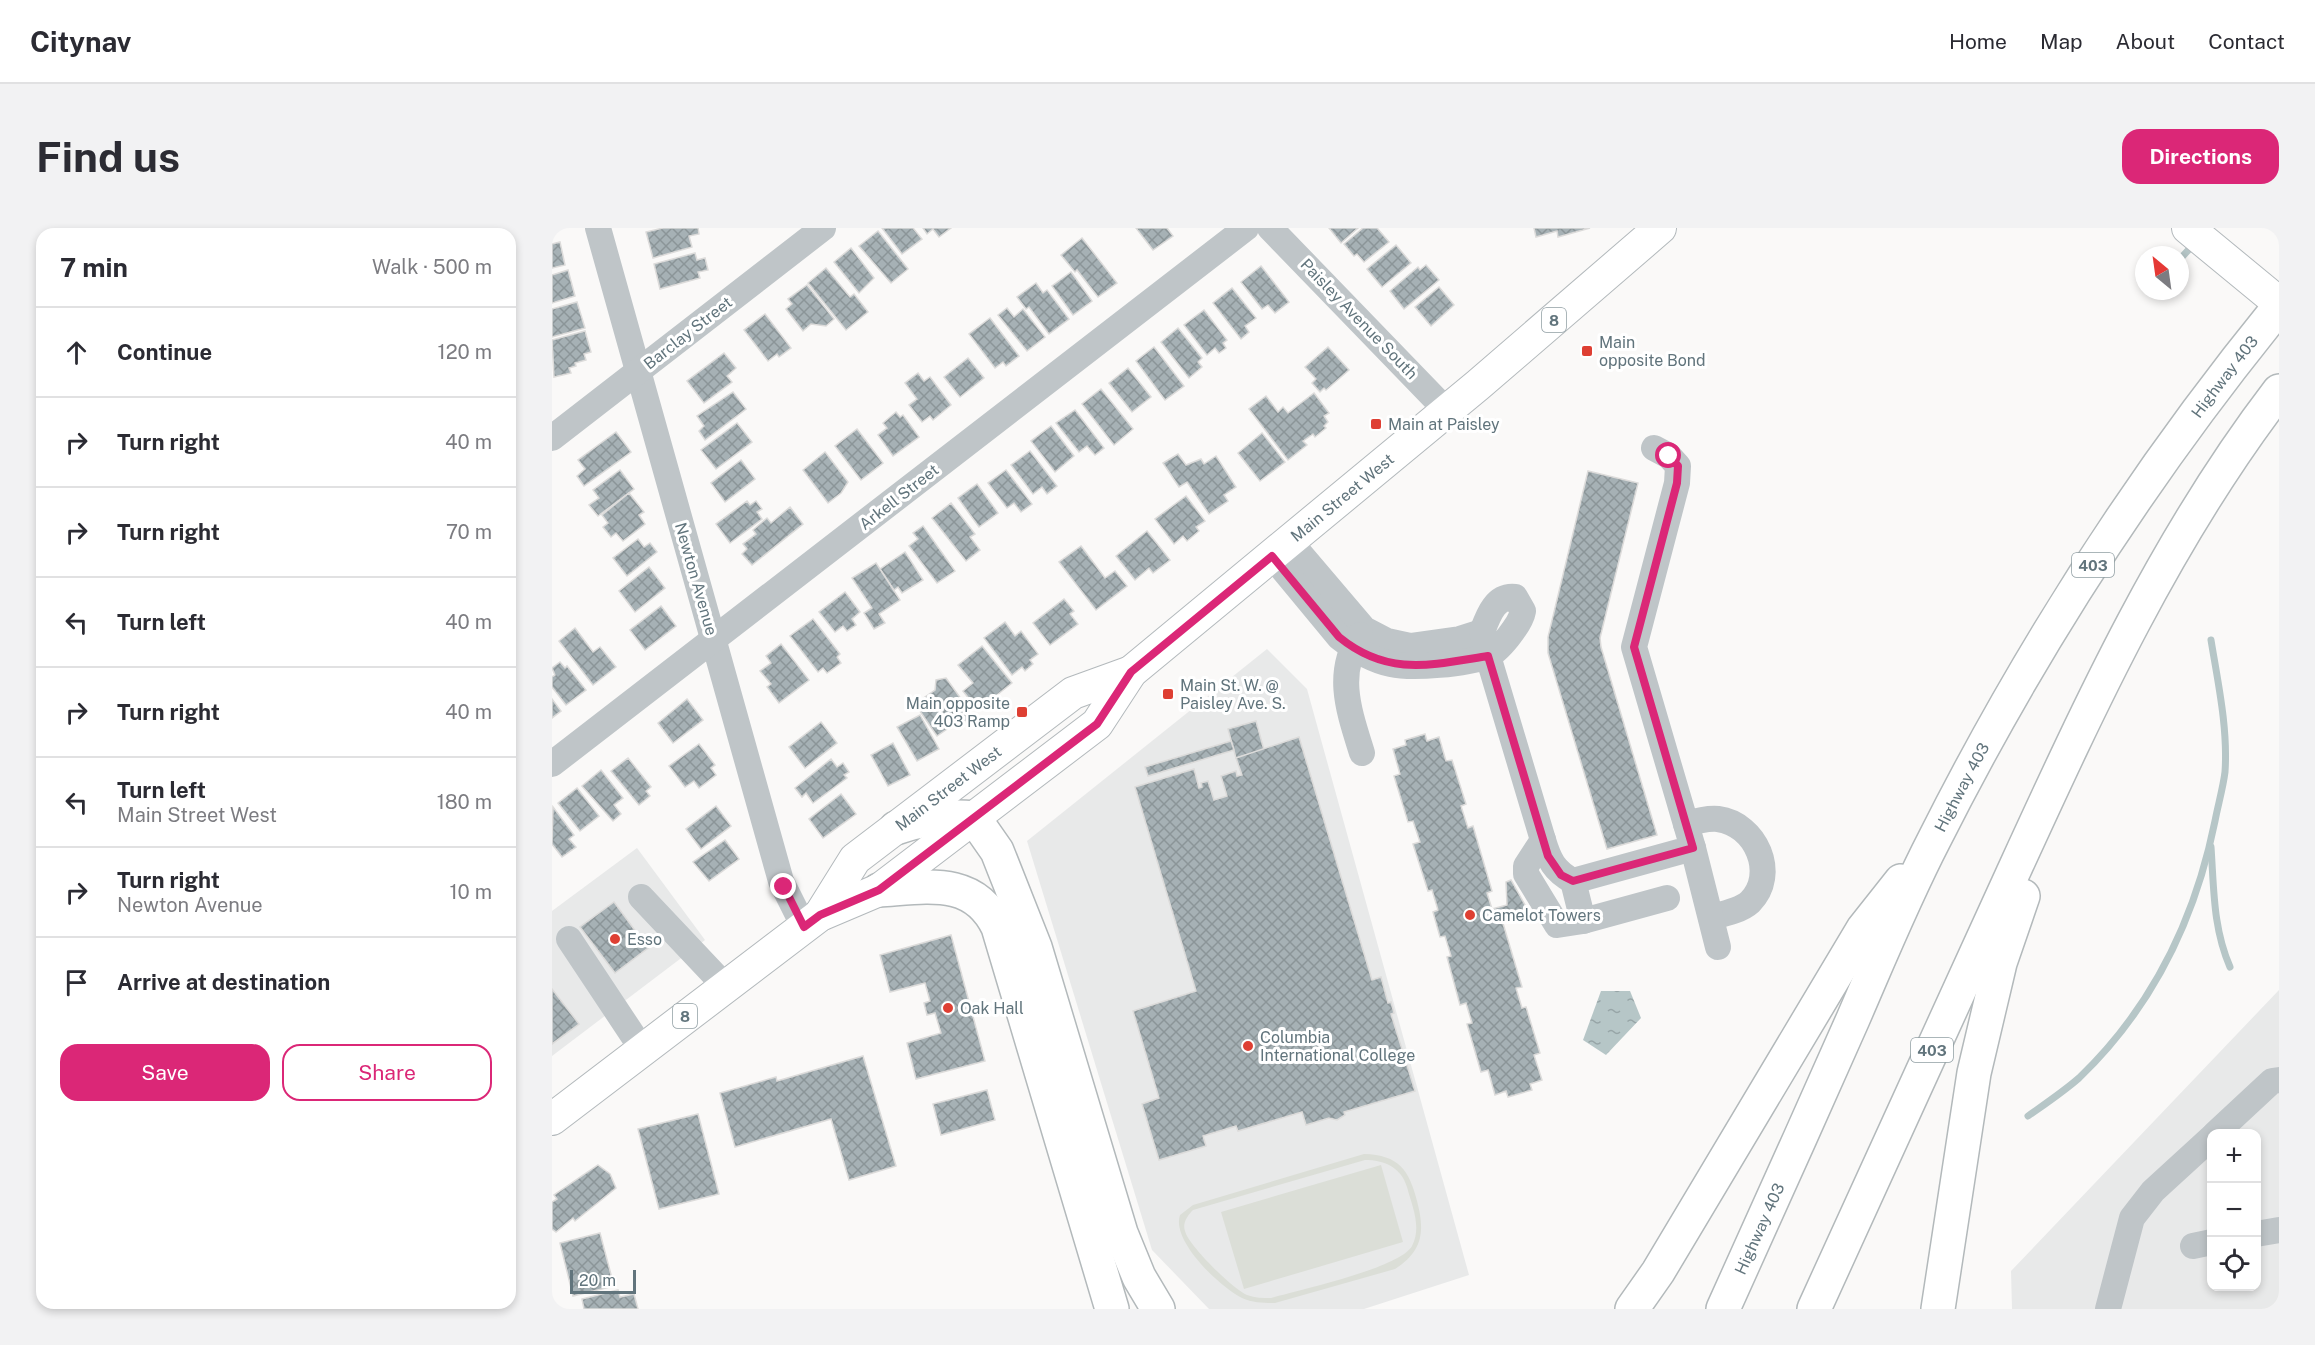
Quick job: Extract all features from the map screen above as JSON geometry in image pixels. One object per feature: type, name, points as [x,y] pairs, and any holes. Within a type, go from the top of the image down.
[{"type":"highway","name":"Highway 403","points":[[1723,1309],[1934,840],[2014,694],[2106,544],[2209,395],[2279,305]]},
{"type":"highway","name":"403","points":[[1814,1309],[2051,790],[2124,638],[2204,498],[2279,391]]},
{"type":"highway","points":[[1938,1309],[1974,1073],[2000,963],[2027,884],[2051,790]]},
{"type":"highway","points":[[896,828],[918,820],[949,816],[974,818],[997,851],[1035,947],[1121,1233],[1139,1277],[1158,1309]]},
{"type":"highway","points":[[1632,1309],[1658,1272],[1863,929],[1934,840]]},
{"type":"highway","points":[[879,890],[929,887],[955,890],[975,898],[992,913],[1112,1309]]},
{"type":"main road","name":"Main Street West","points":[[552,1119],[812,921],[879,890],[1097,724],[1131,672],[1447,411],[1660,228]]},
{"type":"main road","points":[[2188,228],[2279,305]]},
{"type":"main road","name":"Main Street West","points":[[812,921],[855,859],[1073,693],[1131,672]]},
{"type":"street","name":"Newton Avenue","points":[[598,228],[781,880],[812,921]]},
{"type":"street","name":"Barclay Street","points":[[552,438],[823,228]]},
{"type":"street","name":"Arkell Street","points":[[552,764],[1246,228]]},
{"type":"street","name":"Paisley Avenue South","points":[[1270,228],[1447,411]]},
{"type":"street","points":[[1654,448],[1669,456],[1678,466],[1677,483],[1634,647],[1689,836],[1718,947]]},
{"type":"street","points":[[1281,549],[1339,637],[1358,638],[1391,664],[1420,667],[1485,644],[1543,840],[1552,865],[1561,875],[1573,881],[1689,836],[1701,820],[1719,819],[1733,824],[1750,838],[1762,860],[1762,876],[1758,890],[1749,902],[1738,909],[1711,917]]},
{"type":"street","points":[[1358,638],[1344,678],[1346,700],[1362,753]]},
{"type":"street","points":[[1543,840],[1526,866],[1526,874],[1557,925],[1583,921],[1667,898]]},
{"type":"street","points":[[1573,881],[1583,921]]},
{"type":"street","points":[[641,897],[725,986]]},
{"type":"street","points":[[569,939],[642,1049]]},
{"type":"street","points":[[2220,1129],[2272,1081],[2279,1080]]},
{"type":"street","points":[[2108,1309],[2132,1218],[2153,1191],[2207,1141]]},
{"type":"street","points":[[2261,1233],[2279,1230]]},
{"type":"shaded area","name":"Columbia International College","points":[[1267,649],[1307,689],[1469,1275],[1364,1309],[1209,1309],[1152,1250],[1027,841]]},
{"type":"shaded area","points":[[637,848],[705,940],[552,1056],[552,911]]},
{"type":"shaded area","points":[[2279,990],[2279,1309],[2012,1309],[2011,1271]]},
{"type":"shaded area","points":[[1364,1154],[1376,1155],[1394,1161],[1406,1173],[1417,1201],[1421,1231],[1411,1255],[1395,1269],[1275,1303],[1258,1302],[1242,1298],[1222,1284],[1210,1274],[1190,1250],[1179,1226],[1180,1215],[1193,1205]],"holes":[[[1365,1160],[1385,1163],[1401,1174],[1413,1209],[1416,1231],[1412,1246],[1404,1254],[1369,1270],[1271,1298],[1253,1297],[1232,1285],[1212,1266],[1194,1246],[1185,1231],[1185,1222],[1193,1210]]]},
{"type":"shaded area","points":[[1381,1165],[1403,1242],[1244,1289],[1221,1212]]},
{"type":"water","points":[[1601,991],[1630,991],[1641,1018],[1606,1055],[1583,1040]]},
{"type":"building","points":[[663,228],[698,228],[699,234],[689,236],[692,247],[653,258],[646,232]]},
{"type":"building","points":[[882,228],[913,228],[922,239],[902,254]]},
{"type":"building","points":[[923,228],[951,228],[939,237],[933,229],[927,234]]},
{"type":"building","points":[[1136,228],[1167,228],[1173,236],[1153,250]]},
{"type":"building","points":[[1329,228],[1358,228],[1341,243]]},
{"type":"building","points":[[1363,228],[1377,228],[1389,242],[1364,262],[1357,254],[1354,256],[1344,244]]},
{"type":"building","points":[[1534,228],[1590,228],[1558,237],[1557,231],[1536,237]]},
{"type":"building","points":[[878,231],[908,269],[891,283],[859,246]]},
{"type":"building","points":[[1082,238],[1117,283],[1098,297],[1077,270],[1075,272],[1061,255]]},
{"type":"building","points":[[560,242],[565,265],[552,268],[552,244]]},
{"type":"building","points":[[1396,245],[1411,263],[1382,287],[1367,269]]},
{"type":"building","points":[[851,248],[874,278],[859,293],[834,262]]},
{"type":"building","points":[[695,253],[697,260],[705,258],[708,270],[698,272],[700,278],[660,289],[654,264]]},
{"type":"building","points":[[1426,265],[1439,280],[1404,309],[1390,291],[1418,267],[1420,270]]},
{"type":"building","points":[[1261,266],[1289,302],[1275,313],[1268,305],[1262,309],[1241,282]]},
{"type":"building","points":[[826,268],[850,297],[854,294],[868,312],[846,330],[808,283]]},
{"type":"building","points":[[568,270],[575,296],[552,303],[552,275]]},
{"type":"building","points":[[1071,272],[1092,301],[1073,315],[1052,286]]},
{"type":"building","points":[[1036,283],[1043,293],[1047,290],[1069,319],[1049,334],[1029,307],[1026,309],[1017,297]]},
{"type":"building","points":[[807,285],[834,319],[826,326],[811,324],[803,331],[786,309],[792,304],[788,299]]},
{"type":"building","points":[[1439,287],[1454,305],[1431,326],[1415,307]]},
{"type":"building","points":[[1232,288],[1256,318],[1245,326],[1249,332],[1241,339],[1213,303]]},
{"type":"building","points":[[577,302],[585,328],[552,337],[552,309]]},
{"type":"building","points":[[1007,308],[1014,317],[1023,309],[1045,337],[1027,351],[998,315]]},
{"type":"building","points":[[1204,310],[1227,340],[1223,343],[1226,348],[1219,353],[1215,348],[1207,355],[1184,325]]},
{"type":"building","points":[[765,314],[791,348],[779,357],[777,354],[768,361],[744,330]]},
{"type":"building","points":[[990,318],[1019,356],[1006,366],[1003,362],[995,368],[969,334]]},
{"type":"building","points":[[1178,328],[1202,358],[1198,362],[1202,367],[1189,378],[1161,342]]},
{"type":"building","points":[[585,331],[591,352],[584,354],[586,360],[575,363],[576,366],[569,368],[571,373],[554,377],[552,340]]},
{"type":"building","points":[[1154,347],[1184,386],[1165,400],[1136,361]]},
{"type":"building","points":[[1328,347],[1349,370],[1326,390],[1324,388],[1320,392],[1312,383],[1316,379],[1305,367]]},
{"type":"building","points":[[724,353],[736,368],[727,376],[732,382],[704,403],[687,381]]},
{"type":"building","points":[[968,358],[984,378],[960,397],[944,377]]},
{"type":"building","points":[[1128,368],[1151,397],[1132,412],[1109,383]]},
{"type":"building","points":[[918,373],[924,381],[930,377],[951,405],[933,420],[930,416],[922,422],[909,405],[917,399],[905,383]]},
{"type":"building","points":[[1101,389],[1133,429],[1114,445],[1082,404]]},
{"type":"building","points":[[733,392],[746,409],[705,440],[699,431],[704,426],[697,416]]},
{"type":"building","points":[[1314,393],[1329,413],[1324,416],[1328,422],[1324,426],[1326,428],[1315,437],[1313,434],[1303,441],[1307,445],[1288,460],[1249,409],[1266,396],[1278,412],[1283,407],[1288,413]]},
{"type":"building","points":[[1075,410],[1104,448],[1095,455],[1087,446],[1079,452],[1056,423]]},
{"type":"building","points":[[896,412],[900,417],[903,415],[919,437],[893,456],[878,435],[887,428],[883,423]]},
{"type":"building","points":[[737,423],[752,442],[716,469],[701,450]]},
{"type":"building","points":[[1051,426],[1074,456],[1055,472],[1031,441]]},
{"type":"building","points":[[857,429],[883,463],[861,480],[835,446]]},
{"type":"building","points":[[616,432],[631,452],[584,486],[577,476],[585,469],[578,460]]},
{"type":"building","points":[[1262,433],[1285,462],[1260,481],[1238,453]]},
{"type":"building","points":[[1030,451],[1057,486],[1047,494],[1042,487],[1033,494],[1011,465]]},
{"type":"building","points":[[825,452],[848,482],[841,493],[828,503],[803,470]]},
{"type":"building","points":[[1178,454],[1186,465],[1201,459],[1204,464],[1216,456],[1236,487],[1224,495],[1228,501],[1209,514],[1187,482],[1179,487],[1163,463]]},
{"type":"building","points":[[741,460],[755,479],[725,502],[711,483]]},
{"type":"building","points":[[620,470],[634,489],[598,516],[589,505],[599,498],[593,490]]},
{"type":"building","points":[[1006,470],[1032,504],[1021,512],[1014,503],[1007,508],[988,483]]},
{"type":"building","points":[[1588,471],[1638,483],[1600,638],[1657,835],[1607,849],[1548,653],[1548,637]]},
{"type":"building","points":[[977,484],[998,513],[979,527],[958,498]]},
{"type":"building","points":[[629,493],[644,512],[639,515],[645,524],[623,541],[616,533],[611,537],[603,527],[608,523],[602,515]]},
{"type":"building","points":[[1186,496],[1205,521],[1196,527],[1199,531],[1187,541],[1183,536],[1174,544],[1155,519]]},
{"type":"building","points":[[747,501],[750,505],[756,501],[762,509],[757,512],[762,519],[730,543],[716,524]]},
{"type":"building","points":[[951,503],[975,534],[970,537],[980,550],[966,561],[932,518]]},
{"type":"building","points":[[790,507],[803,524],[752,565],[742,554],[747,549],[743,544],[756,534],[753,530],[767,518],[771,523]]},
{"type":"building","points":[[923,526],[955,571],[937,583],[909,546],[918,539],[913,533]]},
{"type":"building","points":[[1147,531],[1170,560],[1153,573],[1149,568],[1135,580],[1116,556]]},
{"type":"building","points":[[638,539],[644,547],[650,543],[657,552],[627,576],[613,558]]},
{"type":"building","points":[[1081,546],[1105,578],[1115,571],[1127,586],[1096,610],[1059,562]]},
{"type":"building","points":[[905,552],[923,580],[902,593],[898,587],[894,590],[880,569]]},
{"type":"building","points":[[876,563],[900,600],[879,614],[885,623],[874,629],[864,613],[872,608],[852,578]]},
{"type":"building","points":[[649,567],[665,588],[635,612],[619,591]]},
{"type":"building","points":[[845,592],[860,612],[852,619],[856,625],[847,631],[843,626],[835,632],[819,612]]},
{"type":"building","points":[[1064,599],[1074,611],[1070,614],[1078,624],[1050,645],[1033,623]]},
{"type":"building","points":[[661,606],[676,626],[645,650],[630,630]]},
{"type":"building","points":[[813,619],[840,654],[837,657],[841,663],[827,673],[823,668],[818,672],[790,636]]},
{"type":"building","points":[[1005,622],[1015,636],[1021,631],[1038,654],[1030,660],[1033,664],[1025,671],[1022,667],[1012,675],[984,638]]},
{"type":"building","points":[[575,628],[593,652],[600,647],[616,667],[593,685],[559,641]]},
{"type":"building","points":[[781,644],[809,680],[779,703],[767,687],[771,684],[760,671],[771,663],[766,656]]},
{"type":"building","points":[[982,646],[1012,683],[978,710],[963,691],[973,683],[958,665]]},
{"type":"building","points":[[560,662],[565,668],[567,666],[586,690],[566,705],[552,687],[552,677],[555,675],[552,668]]},
{"type":"building","points":[[946,678],[969,710],[968,720],[962,724],[956,723],[937,736],[915,704],[935,690],[936,680]]},
{"type":"building","points":[[552,699],[561,711],[552,718]]},
{"type":"building","points":[[687,699],[703,720],[673,743],[658,723]]},
{"type":"building","points":[[920,715],[939,749],[917,761],[897,727]]},
{"type":"building","points":[[1256,721],[1264,750],[1236,758],[1228,729]]},
{"type":"building","points":[[821,722],[837,743],[805,768],[789,747]]},
{"type":"building","name":"Camelot Towers","points":[[1425,734],[1427,741],[1439,737],[1446,761],[1452,760],[1466,804],[1461,806],[1468,828],[1473,826],[1492,891],[1487,893],[1492,909],[1507,905],[1506,882],[1511,880],[1525,905],[1526,917],[1514,921],[1510,914],[1494,919],[1495,922],[1502,920],[1522,987],[1516,988],[1522,1008],[1526,1007],[1540,1053],[1534,1055],[1542,1080],[1530,1084],[1532,1090],[1508,1097],[1506,1091],[1495,1095],[1488,1070],[1481,1072],[1467,1024],[1472,1023],[1466,1003],[1460,1005],[1447,957],[1451,956],[1445,936],[1440,937],[1433,912],[1438,910],[1432,890],[1428,891],[1413,844],[1420,842],[1413,821],[1408,822],[1394,776],[1400,774],[1393,749],[1406,745],[1405,740]]},
{"type":"building","points":[[1299,737],[1372,980],[1381,977],[1388,1003],[1391,1002],[1394,1013],[1391,1014],[1415,1091],[1344,1112],[1345,1115],[1337,1120],[1329,1118],[1306,1125],[1302,1112],[1238,1131],[1236,1126],[1203,1136],[1206,1146],[1159,1160],[1142,1104],[1159,1098],[1133,1011],[1196,991],[1135,787],[1194,769],[1199,788],[1202,787],[1201,783],[1208,781],[1214,800],[1227,796],[1221,776],[1236,771],[1237,776],[1242,775],[1236,758]]},
{"type":"building","points":[[1231,741],[1234,750],[1148,776],[1145,767]]},
{"type":"building","points":[[893,743],[910,775],[888,786],[871,755]]},
{"type":"building","points":[[699,744],[715,765],[711,768],[716,775],[699,788],[694,781],[685,787],[669,766]]},
{"type":"building","points":[[628,758],[651,787],[646,791],[650,796],[639,805],[611,771]]},
{"type":"building","points":[[831,759],[837,767],[843,763],[849,772],[844,775],[847,778],[813,803],[806,793],[802,797],[795,788]]},
{"type":"building","points":[[601,770],[623,798],[614,805],[621,814],[613,821],[582,786]]},
{"type":"building","points":[[577,788],[599,816],[580,831],[558,803]]},
{"type":"building","points":[[841,794],[856,814],[823,838],[809,819]]},
{"type":"building","points":[[716,806],[731,826],[701,849],[686,829]]},
{"type":"building","points":[[553,807],[574,835],[569,839],[576,847],[562,857],[552,844]]},
{"type":"building","points":[[725,840],[739,859],[709,881],[693,862]]},
{"type":"building","points":[[614,902],[648,948],[615,973],[580,927]]},
{"type":"building","name":"Oak Hall","points":[[951,935],[985,1061],[916,1079],[907,1043],[941,1033],[935,1013],[927,1015],[924,1003],[930,1001],[925,983],[890,992],[880,955]]},
{"type":"building","points":[[552,989],[579,1024],[552,1044]]},
{"type":"building","points":[[863,1056],[896,1166],[849,1180],[831,1119],[735,1147],[720,1093],[776,1077],[777,1081]]},
{"type":"building","points":[[987,1090],[995,1120],[941,1135],[933,1104]]},
{"type":"building","points":[[698,1114],[719,1194],[659,1209],[638,1129]]},
{"type":"building","points":[[598,1165],[610,1174],[616,1188],[575,1221],[573,1218],[556,1232],[552,1229],[552,1202],[557,1199],[554,1195]]},
{"type":"building","points":[[600,1233],[614,1286],[573,1296],[560,1243]]},
{"type":"building","points":[[618,1290],[620,1297],[634,1294],[638,1309],[584,1309],[582,1299]]},
{"type":"waterway","points":[[2189,249],[2195,243]]},
{"type":"waterway","points":[[2028,1116],[2079,1078],[2129,1022],[2149,992],[2183,927],[2206,858],[2225,772],[2224,722],[2211,640]]},
{"type":"waterway","points":[[2211,847],[2217,923],[2230,967]]},
{"type":"place","name":"Main opposite Bond","points":[[1587,351]]},
{"type":"place","name":"Main at Paisley","points":[[1376,424]]},
{"type":"place","name":"Main St. W. @ Paisley Ave. S.","points":[[1168,694]]},
{"type":"place","name":"Main opposite 403 Ramp","points":[[1022,712]]},
{"type":"place","name":"Camelot Towers","points":[[1470,915]]},
{"type":"place","name":"Esso","points":[[615,939]]},
{"type":"place","name":"Oak Hall","points":[[948,1008]]},
{"type":"place","name":"Columbia International College","points":[[1248,1046]]},
{"type":"route","points":[[784,887],[804,927],[820,915],[879,890],[1097,724],[1131,672],[1272,556],[1339,637],[1352,648],[1372,658],[1391,664],[1420,667],[1488,656],[1548,856],[1561,875],[1573,881],[1693,848],[1634,647],[1677,483],[1678,466],[1669,456]]}]
